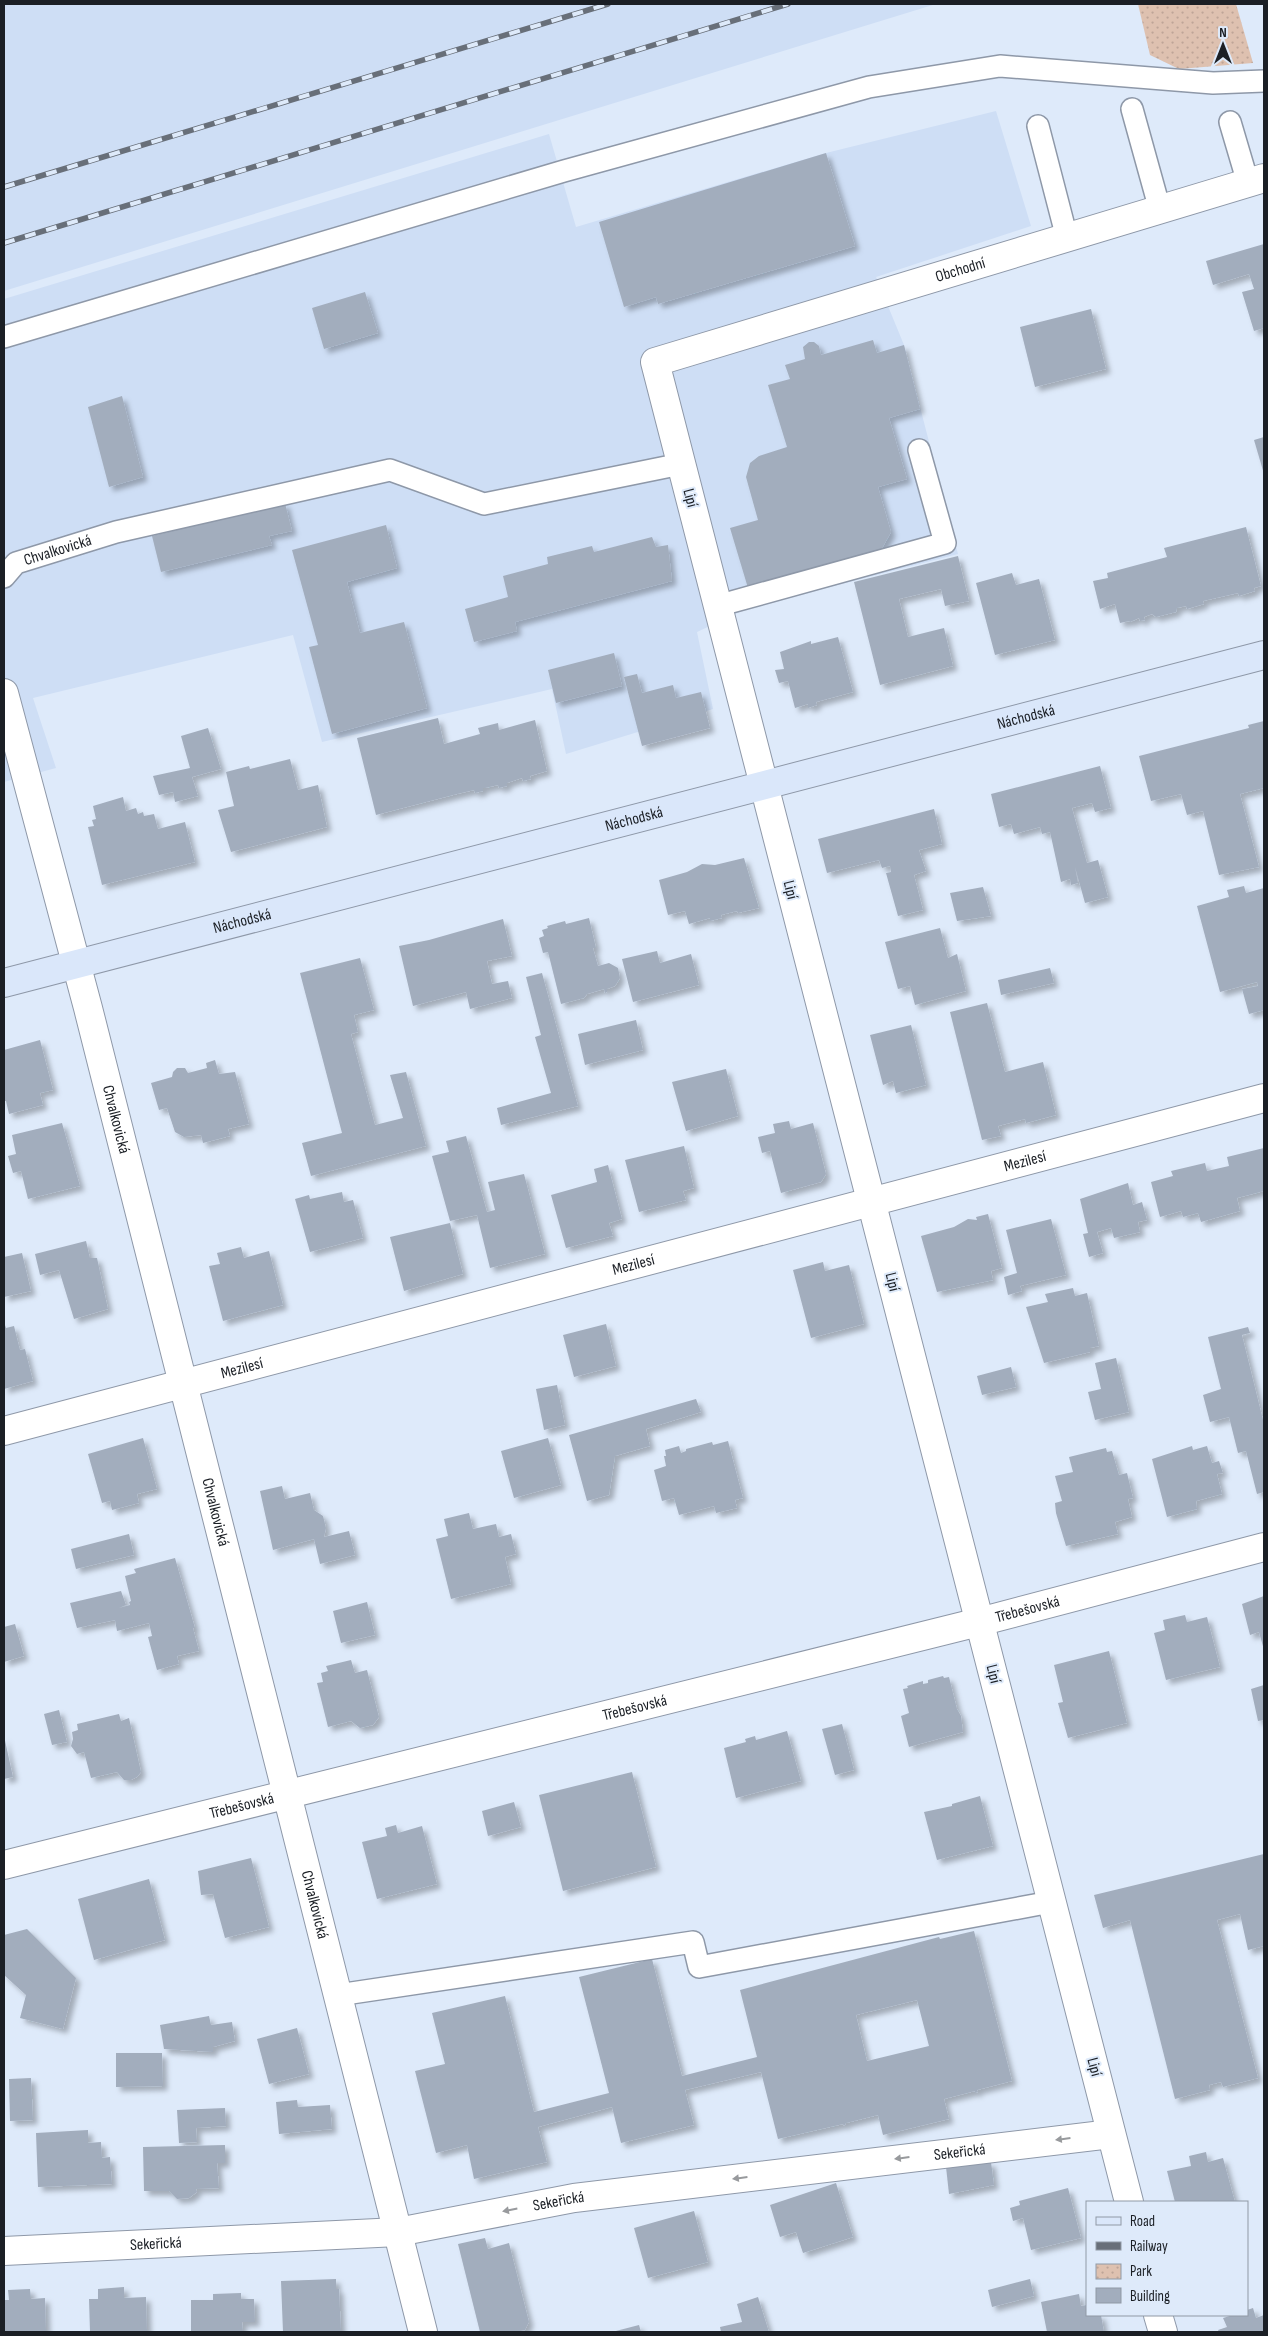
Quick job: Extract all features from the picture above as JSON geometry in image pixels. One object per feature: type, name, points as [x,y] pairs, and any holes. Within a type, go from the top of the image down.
[{"type":"main road","name":"Náchodská","points":[[4,983],[1264,655]]},
{"type":"street","name":"Obchodní","points":[[655,362],[1256,181]]},
{"type":"street","name":"Lipí","points":[[655,362],[1129,2201]]},
{"type":"street","name":"Chvalkovická","points":[[4,693],[75,964],[423,2332]]},
{"type":"street","name":"Mezilesí","points":[[4,1431],[1264,1098]]},
{"type":"street","name":"Třebešovská","points":[[4,1866],[979,1622],[1264,1547]]},
{"type":"street","name":"Sekeřická","points":[[4,2251],[398,2232],[574,2198],[1111,2134]]},
{"type":"street","points":[[1158,2316],[1163,2332]]},
{"type":"lane","points":[[4,337],[564,171],[869,87],[1000,66],[1213,83],[1264,80]]},
{"type":"lane","points":[[1132,109],[1160,210]]},
{"type":"lane","points":[[1230,122],[1256,181]]},
{"type":"lane","points":[[1038,126],[1067,238]]},
{"type":"lane","points":[[717,606],[945,543],[919,450]]},
{"type":"lane","name":"Chvalkovická","points":[[4,577],[16,563],[116,532],[390,470],[484,504],[681,464]]},
{"type":"lane","points":[[338,1995],[693,1942],[699,1967],[1051,1902]]},
{"type":"shaded area","points":[[4,4],[936,4],[4,291]]},
{"type":"shaded area","points":[[996,111],[1031,226],[876,277],[904,345],[958,554],[748,608],[697,632],[713,709],[566,754],[552,689],[322,742],[293,635],[33,698],[56,768],[4,782],[4,299],[549,134],[576,227],[826,153]]},
{"type":"green space","points":[[1138,4],[1236,4],[1253,63],[1179,69],[1150,55]]},
{"type":"building","points":[[826,153],[855,246],[658,304],[656,297],[624,307],[599,222]]},
{"type":"building","points":[[1264,244],[1264,328],[1254,331],[1242,292],[1254,289],[1249,274],[1213,285],[1206,261]]},
{"type":"building","points":[[365,292],[378,333],[324,349],[312,308]]},
{"type":"building","points":[[1091,309],[1106,369],[1035,387],[1020,327]]},
{"type":"building","points":[[873,340],[877,353],[904,345],[920,409],[889,418],[907,479],[878,487],[891,532],[881,550],[748,588],[730,528],[758,520],[746,477],[750,463],[759,456],[787,447],[768,385],[790,379],[785,365],[805,359],[803,347],[809,342],[814,342],[819,346],[821,355]]},
{"type":"building","points":[[122,396],[143,477],[109,487],[88,407]]},
{"type":"building","points":[[1264,437],[1264,474],[1254,440]]},
{"type":"building","points":[[285,503],[292,531],[269,536],[272,545],[161,572],[152,536]]},
{"type":"building","points":[[386,525],[397,568],[347,582],[360,633],[404,622],[427,708],[332,734],[309,647],[318,645],[292,550]]},
{"type":"building","points":[[1246,527],[1261,586],[1254,588],[1255,591],[1239,596],[1238,593],[1203,601],[1204,604],[1187,609],[1186,606],[1177,608],[1176,612],[1156,617],[1152,614],[1144,617],[1145,620],[1140,621],[1139,618],[1130,622],[1120,623],[1115,604],[1100,609],[1093,581],[1108,578],[1107,573],[1167,557],[1164,548]]},
{"type":"building","points":[[652,537],[656,547],[668,545],[672,581],[515,622],[517,631],[474,642],[465,609],[508,597],[503,576],[548,564],[547,557],[592,546],[594,552]]},
{"type":"building","points":[[958,556],[969,601],[945,606],[941,589],[899,599],[908,637],[944,628],[953,666],[880,685],[854,582]]},
{"type":"building","points":[[1012,573],[1016,585],[1039,579],[1055,640],[995,655],[976,583]]},
{"type":"building","points":[[838,637],[853,692],[816,702],[817,705],[808,708],[808,704],[795,708],[788,681],[779,683],[775,670],[784,669],[780,652],[811,641],[811,644]]},
{"type":"building","points":[[614,653],[622,686],[556,703],[548,670]]},
{"type":"building","points":[[637,674],[642,693],[673,685],[676,698],[701,692],[710,728],[642,746],[624,677]]},
{"type":"building","points":[[438,718],[444,744],[480,734],[478,728],[498,723],[499,730],[535,720],[547,771],[530,776],[531,779],[523,781],[522,778],[507,783],[507,786],[499,788],[498,785],[483,788],[483,791],[475,793],[474,790],[376,815],[357,738]]},
{"type":"building","points":[[1264,721],[1264,788],[1240,794],[1259,867],[1219,875],[1203,811],[1187,815],[1181,794],[1151,801],[1139,756],[1249,728],[1248,725]]},
{"type":"building","points":[[208,728],[221,769],[192,777],[198,796],[175,802],[173,792],[159,795],[153,776],[190,768],[181,736]]},
{"type":"building","points":[[290,759],[298,790],[318,785],[327,827],[231,852],[218,810],[234,806],[226,772],[249,766],[250,769]]},
{"type":"building","points":[[1100,766],[1111,808],[1095,812],[1092,803],[1072,808],[1087,863],[1098,860],[1108,897],[1085,903],[1075,867],[1078,883],[1071,885],[1070,879],[1061,882],[1050,832],[1042,834],[1040,827],[1014,834],[1011,824],[999,827],[991,794]]},
{"type":"building","points":[[123,797],[126,811],[136,808],[138,814],[143,812],[144,816],[154,814],[158,829],[185,822],[195,862],[102,885],[88,827],[94,826],[92,820],[96,819],[93,806]]},
{"type":"building","points":[[934,809],[942,844],[919,850],[926,871],[914,875],[923,910],[898,916],[886,873],[891,872],[890,866],[882,868],[879,860],[827,873],[818,839]]},
{"type":"building","points":[[744,858],[759,908],[738,913],[737,911],[721,915],[722,918],[710,921],[710,918],[689,924],[685,911],[668,915],[659,880],[687,872],[702,864],[715,865]]},
{"type":"building","points":[[1244,886],[1246,893],[1264,888],[1264,1010],[1249,1014],[1242,989],[1258,986],[1257,982],[1220,992],[1197,906],[1229,897],[1227,890]]},
{"type":"building","points":[[983,887],[991,916],[957,921],[950,893]]},
{"type":"building","points":[[589,918],[596,948],[593,948],[598,966],[609,963],[618,968],[620,978],[615,986],[607,989],[605,993],[604,989],[587,994],[584,998],[561,1004],[548,952],[543,953],[539,938],[544,936],[542,930],[548,928],[547,926],[565,921],[566,924]]},
{"type":"building","points":[[503,919],[512,956],[487,961],[492,984],[508,981],[512,998],[470,1009],[466,992],[413,1006],[399,946],[429,940]]},
{"type":"building","points":[[940,928],[948,958],[957,954],[966,991],[915,1005],[910,986],[898,989],[885,942]]},
{"type":"building","points":[[657,951],[660,963],[691,954],[699,985],[633,1002],[622,959]]},
{"type":"building","points":[[360,958],[374,1010],[354,1015],[358,1032],[351,1034],[375,1125],[403,1118],[390,1075],[406,1072],[426,1146],[311,1176],[302,1143],[342,1133],[300,973]]},
{"type":"building","points":[[1050,968],[1054,983],[1001,995],[998,980]]},
{"type":"building","points":[[542,973],[578,1106],[501,1125],[497,1108],[551,1093],[535,1037],[541,1035],[526,977]]},
{"type":"building","points":[[987,1003],[1005,1072],[1043,1062],[1056,1115],[1026,1123],[1025,1119],[998,1126],[1001,1136],[982,1140],[950,1012]]},
{"type":"building","points":[[636,1020],[643,1050],[585,1065],[578,1034]]},
{"type":"building","points":[[911,1025],[926,1085],[896,1093],[893,1081],[883,1085],[870,1035]]},
{"type":"building","points":[[40,1040],[53,1090],[40,1093],[43,1105],[9,1114],[6,1101],[4,1101],[4,1050]]},
{"type":"building","points":[[215,1060],[219,1074],[235,1072],[249,1124],[228,1129],[230,1136],[203,1143],[201,1135],[184,1137],[175,1132],[167,1108],[159,1110],[151,1083],[172,1077],[173,1072],[177,1068],[185,1068],[188,1073],[207,1068],[206,1063]]},
{"type":"building","points":[[726,1069],[738,1116],[686,1131],[672,1082]]},
{"type":"building","points":[[789,1121],[791,1129],[813,1123],[826,1174],[821,1182],[781,1193],[770,1151],[762,1153],[758,1137],[775,1133],[773,1124]]},
{"type":"building","points":[[62,1123],[80,1186],[28,1199],[21,1171],[13,1173],[8,1156],[16,1154],[12,1135]]},
{"type":"building","points":[[466,1136],[487,1212],[495,1210],[488,1182],[524,1174],[545,1254],[490,1268],[477,1215],[450,1221],[432,1156],[449,1152],[446,1141]]},
{"type":"building","points":[[684,1146],[694,1188],[683,1191],[686,1200],[639,1212],[625,1160]]},
{"type":"building","points":[[1264,1148],[1264,1191],[1237,1198],[1240,1211],[1201,1222],[1198,1213],[1183,1217],[1181,1211],[1160,1217],[1151,1182],[1173,1176],[1171,1171],[1205,1163],[1207,1171],[1229,1166],[1227,1157]]},
{"type":"building","points":[[608,1165],[622,1219],[609,1223],[613,1236],[566,1248],[551,1195],[597,1182],[594,1169]]},
{"type":"building","points":[[1128,1183],[1133,1205],[1142,1202],[1147,1220],[1138,1222],[1140,1232],[1114,1238],[1111,1228],[1097,1232],[1103,1253],[1089,1257],[1083,1234],[1088,1233],[1080,1199]]},
{"type":"building","points":[[342,1192],[344,1202],[353,1200],[363,1238],[310,1252],[295,1199],[309,1195],[310,1199]]},
{"type":"building","points":[[988,1214],[1002,1268],[991,1271],[993,1280],[937,1292],[921,1236],[954,1227],[968,1219],[977,1220],[976,1217]]},
{"type":"building","points":[[1051,1219],[1066,1275],[1020,1286],[1022,1291],[1008,1295],[1004,1277],[1017,1273],[1006,1230]]},
{"type":"building","points":[[450,1223],[463,1274],[404,1291],[390,1237]]},
{"type":"building","points":[[86,1241],[90,1258],[97,1258],[108,1309],[74,1319],[59,1270],[40,1275],[35,1254]]},
{"type":"building","points":[[241,1247],[244,1258],[269,1251],[283,1305],[223,1321],[209,1266],[220,1264],[217,1253]]},
{"type":"building","points":[[22,1253],[31,1291],[4,1297],[4,1257]]},
{"type":"building","points":[[823,1262],[825,1271],[849,1265],[864,1324],[811,1338],[793,1270]]},
{"type":"building","points":[[1073,1288],[1075,1296],[1087,1293],[1099,1346],[1090,1348],[1090,1352],[1044,1363],[1026,1307],[1048,1302],[1045,1294]]},
{"type":"building","points":[[4,1322],[6,1328],[14,1326],[20,1350],[25,1349],[33,1381],[4,1389]]},
{"type":"building","points":[[606,1324],[616,1366],[574,1377],[563,1335]]},
{"type":"building","points":[[1248,1327],[1250,1333],[1242,1335],[1264,1424],[1264,1492],[1257,1494],[1246,1451],[1238,1453],[1229,1417],[1210,1422],[1203,1395],[1221,1389],[1208,1337]]},
{"type":"building","points":[[1116,1358],[1129,1412],[1095,1420],[1088,1392],[1101,1389],[1095,1363]]},
{"type":"building","points":[[1011,1367],[1016,1387],[982,1395],[977,1376]]},
{"type":"building","points":[[557,1385],[565,1425],[544,1430],[536,1389]]},
{"type":"building","points":[[696,1399],[701,1412],[646,1429],[650,1446],[615,1456],[609,1495],[587,1501],[569,1435]]},
{"type":"building","points":[[143,1438],[157,1489],[137,1494],[139,1503],[112,1510],[110,1501],[102,1503],[88,1454]]},
{"type":"building","points":[[548,1438],[561,1485],[514,1498],[501,1451]]},
{"type":"building","points":[[728,1441],[743,1498],[735,1500],[737,1508],[716,1513],[714,1506],[679,1515],[674,1498],[662,1501],[654,1470],[666,1466],[665,1450],[679,1446],[681,1453],[686,1451],[686,1449],[712,1442],[713,1445]]},
{"type":"building","points":[[1192,1446],[1193,1450],[1207,1446],[1212,1463],[1219,1461],[1223,1473],[1217,1474],[1222,1494],[1196,1501],[1197,1509],[1167,1517],[1152,1459]]},
{"type":"building","points":[[1106,1448],[1107,1452],[1112,1451],[1119,1475],[1127,1473],[1133,1498],[1128,1499],[1132,1517],[1115,1522],[1118,1534],[1066,1546],[1056,1513],[1055,1503],[1062,1501],[1055,1476],[1073,1472],[1069,1457]]},
{"type":"building","points":[[282,1486],[285,1499],[310,1493],[314,1510],[323,1516],[326,1528],[324,1537],[349,1531],[355,1555],[320,1564],[314,1539],[273,1550],[260,1491]]},
{"type":"building","points":[[469,1513],[473,1529],[496,1524],[499,1537],[511,1534],[516,1554],[505,1557],[511,1584],[451,1599],[436,1539],[448,1536],[444,1519]]},
{"type":"building","points":[[129,1534],[134,1555],[76,1569],[71,1549]]},
{"type":"building","points":[[175,1558],[195,1628],[193,1628],[199,1651],[177,1656],[179,1664],[157,1670],[148,1637],[152,1636],[149,1623],[117,1631],[115,1620],[77,1628],[70,1603],[121,1591],[126,1605],[119,1608],[130,1605],[129,1602],[131,1601],[125,1576],[136,1573],[134,1569]]},
{"type":"building","points":[[1264,1596],[1264,1650],[1259,1632],[1250,1635],[1242,1604]]},
{"type":"building","points":[[367,1602],[375,1635],[341,1643],[333,1611]]},
{"type":"building","points":[[1185,1615],[1187,1622],[1207,1617],[1220,1667],[1166,1680],[1154,1633],[1165,1630],[1163,1620]]},
{"type":"building","points":[[15,1624],[24,1656],[4,1662],[4,1627]]},
{"type":"building","points":[[1109,1651],[1127,1723],[1068,1738],[1058,1703],[1063,1702],[1054,1665]]},
{"type":"building","points":[[351,1660],[355,1673],[367,1670],[379,1717],[373,1725],[360,1728],[351,1721],[328,1727],[317,1683],[323,1682],[321,1673],[328,1671],[326,1666]]},
{"type":"building","points":[[943,1676],[944,1678],[949,1677],[957,1709],[961,1716],[963,1732],[909,1747],[901,1716],[909,1713],[903,1689],[923,1681],[923,1684],[928,1683],[928,1680]]},
{"type":"building","points":[[1264,1685],[1264,1720],[1258,1721],[1251,1689]]},
{"type":"building","points":[[59,1710],[67,1742],[52,1745],[44,1714]]},
{"type":"building","points":[[119,1714],[121,1721],[129,1718],[141,1772],[131,1780],[124,1780],[117,1772],[91,1778],[84,1752],[77,1754],[71,1746],[72,1732],[78,1730],[77,1724]]},
{"type":"building","points":[[842,1724],[854,1770],[835,1775],[822,1729]]},
{"type":"building","points":[[787,1731],[801,1781],[736,1798],[724,1748],[746,1742],[745,1739],[755,1736],[756,1740]]},
{"type":"building","points":[[4,1736],[13,1777],[4,1779]]},
{"type":"building","points":[[632,1772],[656,1867],[563,1891],[539,1795]]},
{"type":"building","points":[[980,1796],[993,1846],[937,1860],[924,1812],[952,1806],[952,1804]]},
{"type":"building","points":[[514,1802],[521,1827],[488,1836],[482,1811]]},
{"type":"building","points":[[396,1825],[398,1833],[422,1826],[437,1884],[377,1899],[362,1842],[387,1836],[385,1828]]},
{"type":"building","points":[[1264,1854],[1264,1946],[1248,1950],[1240,1914],[1217,1920],[1258,2078],[1223,2087],[1221,2082],[1209,2085],[1210,2090],[1175,2099],[1130,1920],[1103,1928],[1094,1895]]},
{"type":"building","points":[[251,1858],[269,1927],[225,1938],[213,1894],[201,1895],[198,1871]]},
{"type":"building","points":[[149,1879],[165,1940],[94,1960],[78,1899]]},
{"type":"building","points":[[27,1929],[76,1978],[63,2029],[20,2018],[26,1995],[4,1975],[4,1935]]},
{"type":"building","points":[[974,1931],[1012,2081],[977,2090],[978,2092],[975,2093],[975,2091],[944,2099],[949,2119],[883,2135],[878,2115],[846,2123],[844,2126],[843,2124],[778,2139],[761,2072],[685,2090],[694,2125],[621,2143],[612,2107],[538,2127],[547,2162],[474,2179],[467,2145],[436,2153],[415,2071],[445,2064],[432,2013],[505,1996],[534,2112],[609,2093],[579,1977],[652,1959],[682,2076],[757,2057],[740,1990],[939,1937],[940,1939]],"holes":[[[917,2000],[929,2046],[867,2061],[856,2015]]]},
{"type":"building","points":[[209,2016],[211,2025],[232,2022],[235,2041],[213,2047],[213,2052],[164,2049],[160,2025]]},
{"type":"building","points":[[297,2028],[309,2074],[269,2084],[257,2039]]},
{"type":"building","points":[[116,2053],[162,2053],[163,2086],[116,2087]]},
{"type":"building","points":[[31,2078],[33,2120],[10,2121],[9,2079]]},
{"type":"building","points":[[297,2100],[298,2107],[330,2105],[332,2129],[279,2134],[276,2102]]},
{"type":"building","points":[[225,2108],[226,2126],[196,2128],[197,2142],[179,2143],[177,2110]]},
{"type":"building","points":[[88,2130],[88,2143],[101,2142],[102,2158],[110,2157],[112,2184],[38,2187],[36,2133]]},
{"type":"building","points":[[225,2145],[225,2163],[217,2163],[219,2188],[196,2189],[197,2192],[189,2198],[177,2199],[169,2191],[144,2191],[143,2147]]},
{"type":"building","points":[[1206,2152],[1208,2162],[1223,2158],[1235,2201],[1175,2201],[1167,2171],[1191,2166],[1189,2156]]},
{"type":"building","points":[[991,2162],[994,2185],[949,2194],[946,2167]]},
{"type":"building","points":[[836,2183],[853,2237],[803,2253],[796,2232],[780,2237],[770,2205]]},
{"type":"building","points":[[1068,2188],[1081,2238],[1031,2250],[1023,2218],[1013,2221],[1010,2208],[1020,2205],[1019,2201]]},
{"type":"building","points":[[694,2211],[708,2262],[648,2278],[634,2228]]},
{"type":"building","points":[[485,2238],[488,2249],[509,2243],[529,2322],[525,2330],[515,2332],[480,2332],[458,2244]]},
{"type":"building","points":[[336,2279],[336,2289],[339,2289],[341,2332],[283,2332],[281,2281]]},
{"type":"building","points":[[1030,2279],[1034,2296],[992,2307],[988,2290]]},
{"type":"building","points":[[124,2287],[124,2298],[146,2297],[147,2332],[90,2332],[89,2299],[98,2299],[98,2289]]},
{"type":"building","points":[[30,2289],[31,2299],[45,2298],[46,2332],[4,2332],[4,2300],[9,2300],[8,2290]]},
{"type":"building","points":[[241,2293],[241,2299],[254,2299],[255,2322],[242,2322],[243,2332],[191,2332],[191,2300],[213,2300],[213,2294]]},
{"type":"building","points":[[1079,2294],[1081,2306],[1086,2305],[1086,2316],[1101,2316],[1104,2332],[1047,2332],[1041,2302]]},
{"type":"building","points":[[758,2297],[769,2332],[721,2332],[720,2327],[742,2322],[737,2304]]},
{"type":"building","points":[[1253,2308],[1256,2318],[1264,2315],[1264,2332],[1219,2332],[1218,2330],[1227,2327],[1223,2318],[1248,2316],[1248,2310]]},
{"type":"building","points":[[639,2325],[641,2332],[612,2332]]},
{"type":"railway","points":[[4,187],[608,4]]},
{"type":"railway","points":[[4,243],[788,4]]}]
